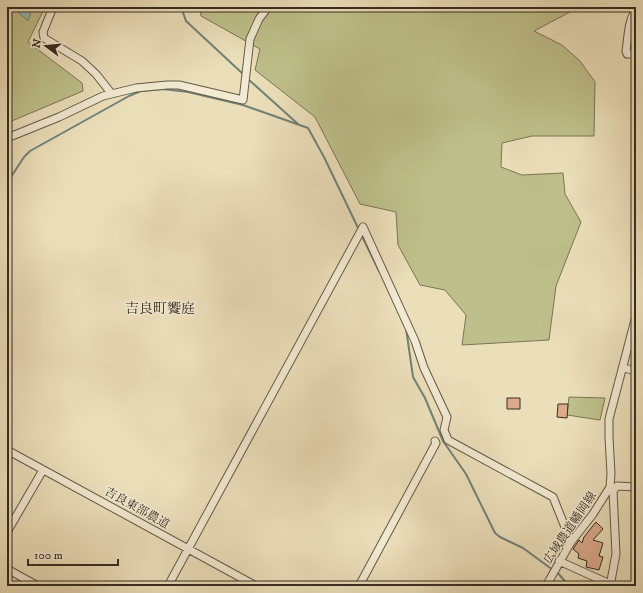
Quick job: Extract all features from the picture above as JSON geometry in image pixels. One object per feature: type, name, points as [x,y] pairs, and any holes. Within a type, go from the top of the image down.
[{"type":"street","points":[[53,7],[43,32],[44,38],[82,61],[96,74],[111,93]]},
{"type":"street","points":[[7,138],[59,117],[111,93],[167,85],[179,85],[243,100],[250,39],[259,19],[268,7]]},
{"type":"street","points":[[636,10],[633,13],[631,21],[626,51],[627,54],[636,54]]},
{"type":"street","points":[[168,586],[363,227],[415,341],[424,368],[447,417],[444,430],[448,440],[553,497],[571,542]]},
{"type":"street","name":"広域農道幡岡線","points":[[546,586],[571,542],[612,489],[609,419],[624,368],[636,316]]},
{"type":"street","points":[[624,368],[636,371]]},
{"type":"street","points":[[360,586],[436,443],[435,440]]},
{"type":"street","name":"吉良東部農道","points":[[7,450],[256,586]]},
{"type":"street","points":[[7,532],[43,470]]},
{"type":"street","points":[[558,564],[610,585],[616,554],[612,489],[617,486],[636,487]]},
{"type":"street","points":[[7,569],[38,586]]},
{"type":"green space","points":[[7,7],[45,7],[28,42],[82,83],[83,91],[7,123]]},
{"type":"green space","points":[[200,7],[569,7],[570,12],[534,31],[562,45],[580,61],[595,82],[594,136],[532,136],[502,143],[501,167],[522,175],[563,173],[565,194],[581,222],[556,286],[549,340],[462,345],[466,315],[445,290],[420,285],[398,245],[396,212],[360,204],[315,117],[255,70],[260,49],[201,16]]},
{"type":"green space","points":[[569,397],[605,398],[600,420],[567,415]]},
{"type":"water","points":[[16,7],[33,7],[28,21],[17,11]]},
{"type":"building","points":[[507,398],[520,398],[520,409],[507,409]]},
{"type":"building","points":[[558,404],[568,404],[567,418],[557,417]]},
{"type":"building","points":[[596,522],[603,529],[593,540],[603,543],[599,556],[603,557],[599,570],[586,567],[587,561],[578,558],[579,554],[573,549],[579,540],[582,543],[584,537]]},
{"type":"waterway","points":[[181,7],[186,21],[243,74]]},
{"type":"waterway","points":[[248,79],[298,124]]},
{"type":"waterway","points":[[7,183],[24,157],[30,151],[129,96],[141,91],[163,89],[188,92],[243,105],[308,128],[324,157],[359,230]]},
{"type":"waterway","points":[[361,234],[379,271]]},
{"type":"waterway","points":[[406,328],[413,377],[425,398],[443,441],[466,474],[495,533],[523,548],[553,570]]},
{"type":"waterway","points":[[557,572],[569,586]]},
{"type":"district","name":"吉良町饗庭","points":[[160,309]]}]
